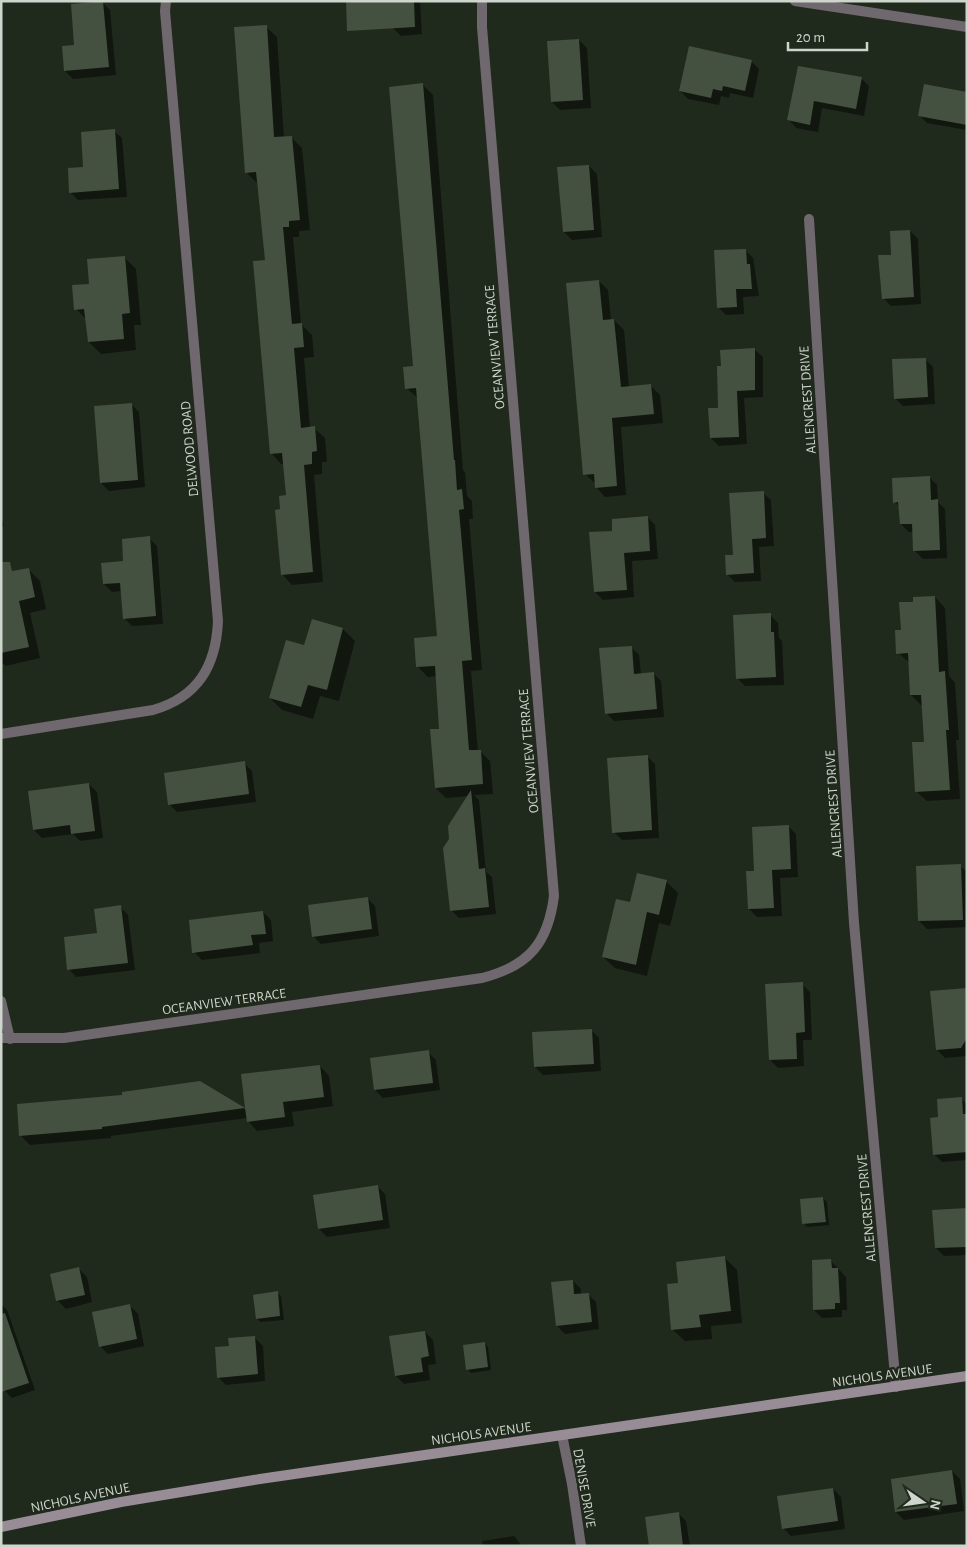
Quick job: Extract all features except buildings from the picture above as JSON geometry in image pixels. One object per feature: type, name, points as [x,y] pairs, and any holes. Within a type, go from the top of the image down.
[{"type":"main road","name":"NICHOLS AVENUE","points":[[1,1527],[121,1502],[296,1474],[967,1376]]},
{"type":"street","name":"DELWOOD ROAD","points":[[1,734],[153,710],[165,706],[186,695],[200,680],[211,660],[217,639],[218,621],[167,31],[166,1]]},
{"type":"street","name":"OCEANVIEW TERRACE","points":[[6,1039],[64,1038],[482,978],[498,974],[524,960],[535,950],[549,925],[554,896],[482,37],[482,1]]},
{"type":"street","points":[[795,1],[967,28]]},
{"type":"street","name":"ALLENCREST DRIVE","points":[[809,219],[854,923],[896,1387]]},
{"type":"street","points":[[1,1001],[6,1039]]},
{"type":"street","name":"DENISE DRIVE","points":[[562,1435],[572,1484],[581,1546]]}]
